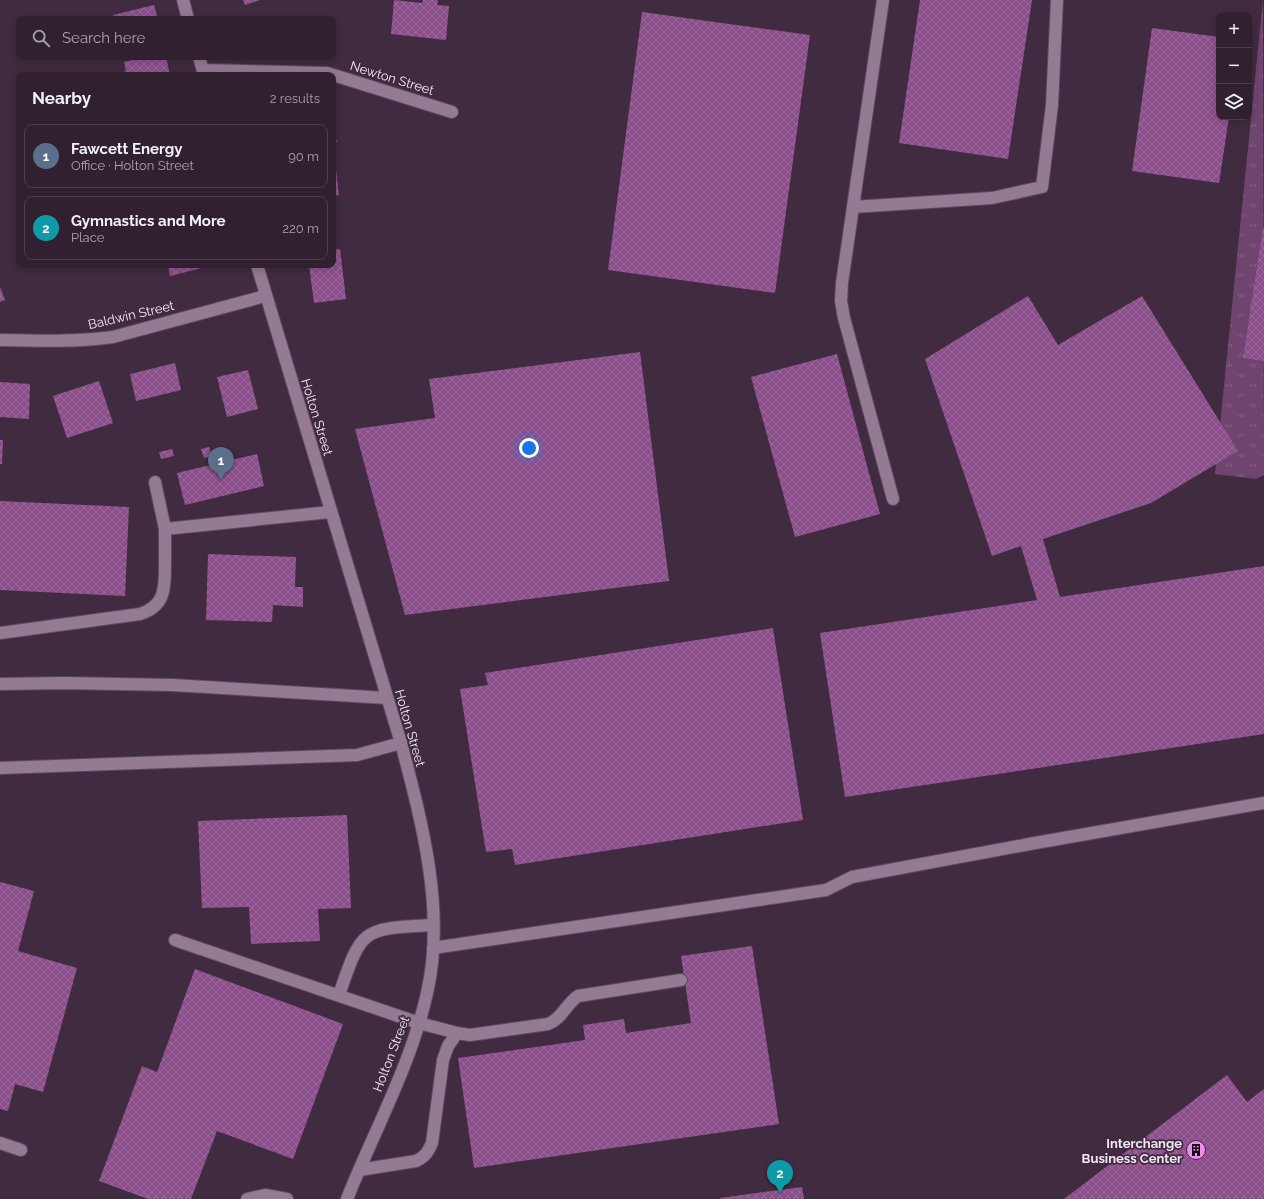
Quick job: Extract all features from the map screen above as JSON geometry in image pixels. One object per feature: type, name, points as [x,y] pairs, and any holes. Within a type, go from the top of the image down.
[{"type":"street","points":[[182,0],[187,16]]},
{"type":"street","points":[[883,0],[842,283],[842,310],[893,499]]},
{"type":"street","points":[[853,207],[992,198],[1042,187],[1052,105],[1057,0]]},
{"type":"street","points":[[200,60],[204,72]]},
{"type":"street","name":"Newton Street","points":[[336,76],[452,112]]},
{"type":"street","name":"Holton Street","points":[[258,268],[330,512],[401,743],[420,821],[430,880],[433,948],[427,993],[407,1058],[347,1199]]},
{"type":"street","name":"Baldwin Street","points":[[0,340],[71,341],[113,337],[266,296]]},
{"type":"street","points":[[0,633],[140,614],[149,611],[157,604],[164,591],[165,528],[155,482]]},
{"type":"street","points":[[165,528],[330,512]]},
{"type":"street","points":[[0,684],[64,683],[172,686],[387,698]]},
{"type":"street","points":[[0,768],[357,755],[401,743]]},
{"type":"street","points":[[433,948],[826,890],[852,877],[1264,803]]},
{"type":"street","points":[[339,995],[355,949],[367,936],[382,929],[433,925]]},
{"type":"street","points":[[175,940],[418,1022],[457,1033],[470,1035],[548,1024],[556,1020],[571,1001],[581,996],[681,980]]},
{"type":"street","points":[[359,1170],[416,1161],[423,1158],[429,1152],[432,1143],[443,1060],[448,1046],[457,1033]]},
{"type":"street","points":[[0,1144],[21,1150]]},
{"type":"street","points":[[247,1199],[265,1195],[287,1199]]},
{"type":"green space","points":[[1263,0],[1264,475],[1256,479],[1215,474]]},
{"type":"building","points":[[243,0],[260,0],[245,5]]},
{"type":"building","points":[[394,0],[422,3],[423,0],[438,0],[437,5],[449,6],[446,40],[391,34]]},
{"type":"building","points":[[920,0],[1032,0],[1008,159],[899,143]]},
{"type":"building","points":[[154,5],[157,16],[113,16]]},
{"type":"building","points":[[642,12],[810,35],[775,293],[608,270]]},
{"type":"building","points":[[1152,28],[1216,37],[1216,120],[1229,120],[1219,183],[1132,171]]},
{"type":"building","points":[[132,60],[167,60],[169,72],[123,72],[126,71],[124,62]]},
{"type":"building","points":[[336,170],[339,195],[336,196]]},
{"type":"building","points":[[1264,228],[1264,361],[1243,358]]},
{"type":"building","points":[[340,249],[346,299],[314,303],[309,268],[336,268],[336,250]]},
{"type":"building","points":[[169,268],[202,268],[170,276]]},
{"type":"building","points":[[0,287],[5,300],[0,302]]},
{"type":"building","points":[[1028,296],[1058,345],[1142,296],[1238,451],[1151,503],[1043,539],[1060,597],[1264,566],[1264,734],[845,797],[820,633],[1037,600],[1021,546],[992,556],[925,359]]},
{"type":"building","points":[[640,352],[669,581],[405,615],[355,429],[435,418],[429,379]]},
{"type":"building","points":[[837,354],[880,514],[795,537],[751,377]]},
{"type":"building","points":[[175,363],[181,390],[136,401],[130,374]]},
{"type":"building","points":[[248,370],[258,409],[227,417],[217,377]]},
{"type":"building","points":[[99,381],[113,423],[67,438],[53,396]]},
{"type":"building","points":[[0,382],[30,384],[29,419],[0,417]]},
{"type":"building","points":[[0,440],[3,440],[2,464],[0,464]]},
{"type":"building","points":[[209,447],[212,456],[204,458],[201,449]]},
{"type":"building","points":[[172,449],[174,456],[161,459],[159,452]]},
{"type":"building","points":[[257,454],[264,486],[185,505],[177,473]]},
{"type":"building","points":[[0,501],[129,507],[125,596],[0,590]]},
{"type":"building","points":[[208,554],[296,557],[295,587],[303,587],[303,607],[273,605],[272,622],[206,620]]},
{"type":"building","points":[[773,628],[803,820],[515,865],[512,849],[486,852],[460,689],[488,685],[485,673]]},
{"type":"building","points":[[347,815],[351,908],[318,909],[320,941],[251,944],[249,907],[202,908],[198,821]]},
{"type":"building","points":[[0,882],[34,891],[18,951],[77,968],[43,1092],[15,1084],[8,1111],[0,1109]]},
{"type":"building","points":[[752,946],[779,1124],[474,1168],[458,1058],[585,1040],[583,1025],[624,1019],[626,1033],[691,1023],[681,956]]},
{"type":"building","points":[[195,969],[343,1024],[293,1159],[217,1131],[191,1199],[148,1199],[99,1181],[142,1066],[157,1072]]},
{"type":"building","name":"Interchange Business Center","points":[[1227,1075],[1247,1102],[1264,1089],[1264,1199],[1064,1199]]},
{"type":"building","points":[[802,1187],[804,1199],[720,1199],[720,1198]]},
{"type":"place","name":"Fawcett Energy","points":[[221,480]]},
{"type":"place","name":"Interchange Business Center","points":[[1196,1150]]},
{"type":"place","name":"Gymnastics and More","points":[[780,1193]]}]
